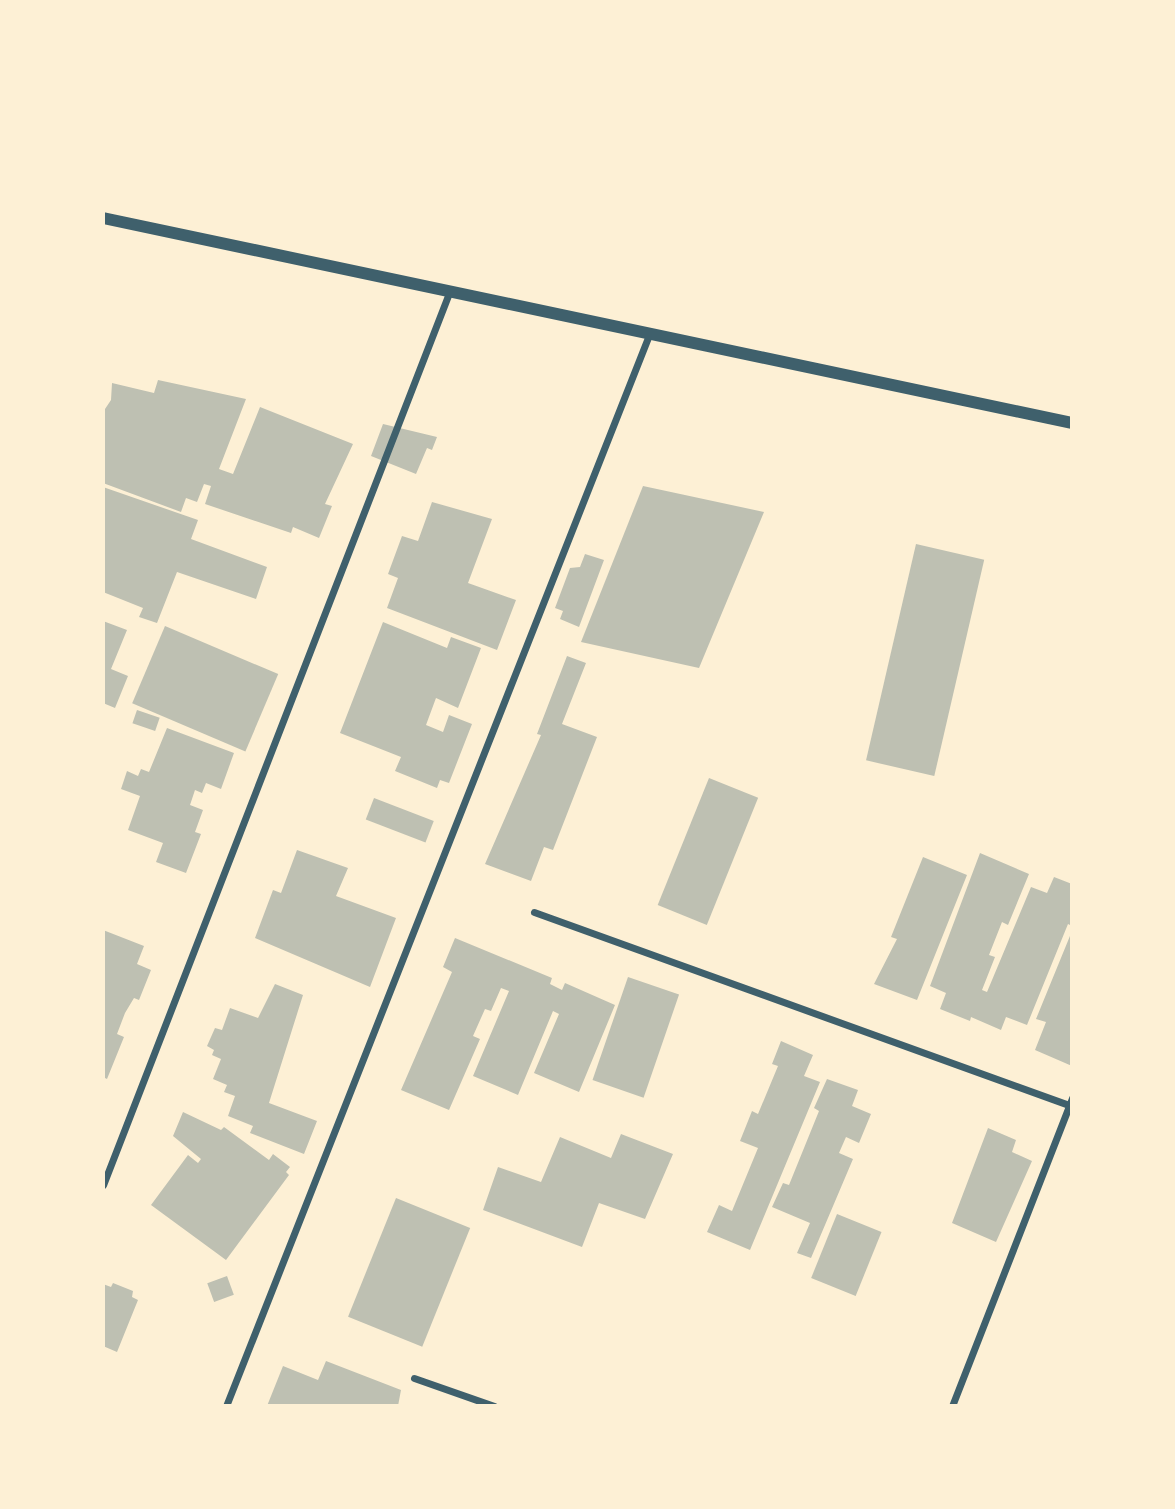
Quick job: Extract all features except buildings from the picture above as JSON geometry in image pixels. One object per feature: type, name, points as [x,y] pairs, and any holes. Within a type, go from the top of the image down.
[{"type":"street","points":[[103,218],[1072,423]]},
{"type":"street","points":[[103,1185],[449,293]]},
{"type":"street","points":[[226,1406],[649,335]]},
{"type":"street","points":[[534,912],[1070,1102],[952,1406]]},
{"type":"street","points":[[414,1378],[494,1406]]}]
